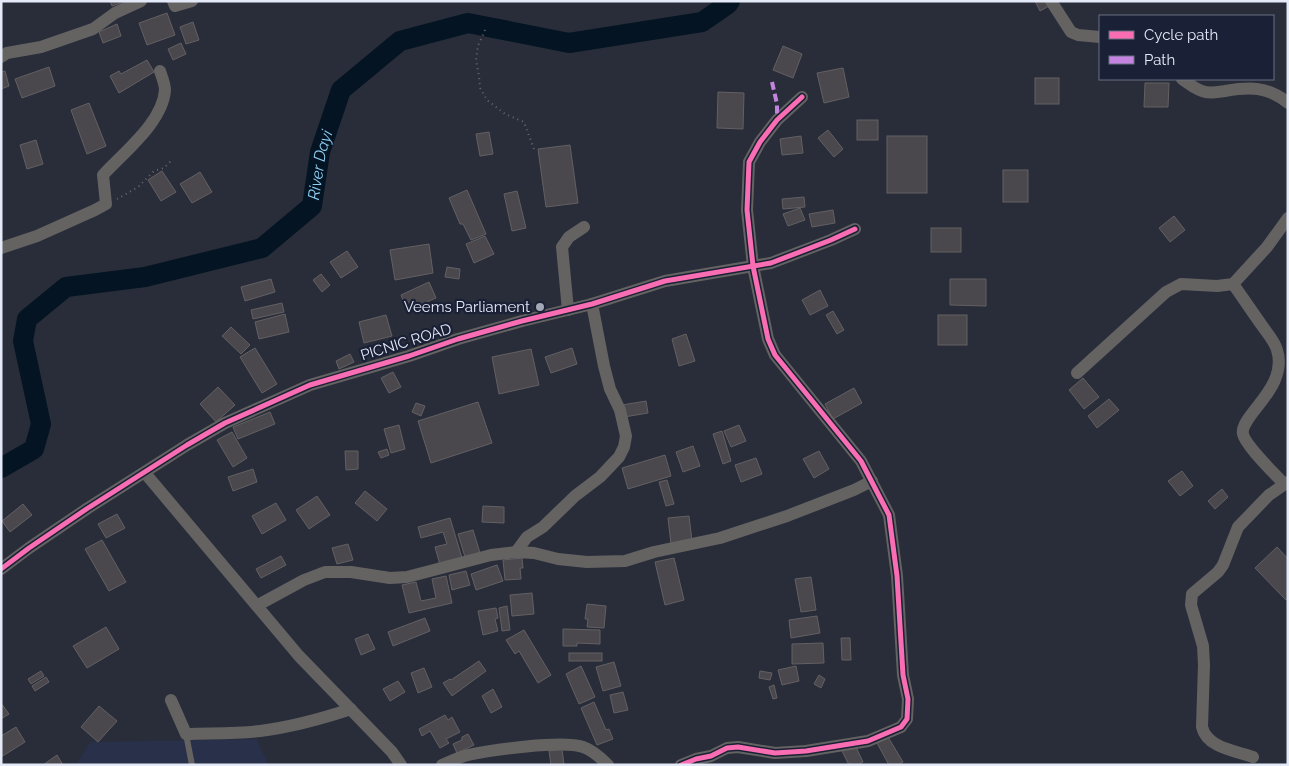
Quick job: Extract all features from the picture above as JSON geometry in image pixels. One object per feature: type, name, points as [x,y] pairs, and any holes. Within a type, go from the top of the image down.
[{"type":"street","points":[[1,57],[7,53],[59,42],[93,29],[115,13],[141,1]]},
{"type":"street","points":[[173,1],[175,6],[192,1]]},
{"type":"street","points":[[1051,1],[1071,32],[1078,35],[1099,37]]},
{"type":"street","points":[[1,248],[37,236],[106,204],[103,174],[155,118],[162,103],[165,88],[160,71]]},
{"type":"street","points":[[1184,80],[1202,92],[1212,93],[1253,88],[1269,90],[1288,103]]},
{"type":"street","points":[[681,765],[696,758],[711,756],[727,748],[738,747],[775,753],[806,751],[868,741],[901,728],[907,719],[908,699],[903,675],[897,576],[889,515],[861,461],[775,355],[768,339],[754,266],[747,210],[749,162],[760,142],[777,120],[802,97]]},
{"type":"street","points":[[1078,373],[1166,292],[1181,284],[1217,286],[1233,284],[1267,246],[1288,218]]},
{"type":"street","points":[[568,310],[562,247],[569,237],[584,227]]},
{"type":"street","name":"PICNIC ROAD","points":[[1,569],[88,508],[187,445],[225,423],[310,385],[409,356],[458,339],[592,304],[666,281],[771,263],[855,229]]},
{"type":"street","points":[[1233,284],[1271,338],[1277,350],[1279,360],[1273,386],[1243,425],[1243,435],[1247,443],[1286,483],[1269,495],[1238,526],[1223,565],[1218,572],[1192,594],[1191,605],[1203,646],[1202,728],[1204,734],[1210,741],[1253,757]]},
{"type":"street","points":[[516,552],[527,537],[543,526],[575,496],[600,477],[619,457],[624,447],[626,436],[620,410],[610,389],[604,366],[592,304]]},
{"type":"street","points":[[145,473],[299,656],[392,752],[401,765]]},
{"type":"street","points":[[258,605],[304,580],[325,572],[351,572],[390,578],[407,578],[491,555],[516,552],[587,562],[625,561],[654,552],[720,538],[787,516],[872,481]]},
{"type":"street","points":[[171,700],[186,734],[258,731],[292,726],[351,709]]},
{"type":"street","points":[[442,765],[466,755],[561,745],[582,747],[594,753],[608,765]]},
{"type":"lane","points":[[186,734],[192,765]]},
{"type":"path","points":[[486,30],[478,46],[476,60],[480,88],[488,100],[505,114],[524,122],[535,152]]},
{"type":"path","points":[[106,204],[138,187],[154,172],[164,168],[173,159]]},
{"type":"shaded area","points":[[256,739],[269,765],[76,765],[90,742]]},
{"type":"building","points":[[110,1],[127,1],[112,6]]},
{"type":"building","points":[[1035,1],[1046,1],[1049,6],[1040,11]]},
{"type":"building","points":[[167,13],[175,35],[147,45],[139,23]]},
{"type":"building","points":[[193,22],[199,40],[186,44],[180,27]]},
{"type":"building","points":[[117,24],[121,36],[103,43],[99,32]]},
{"type":"building","points":[[181,43],[186,54],[173,60],[168,49]]},
{"type":"building","points":[[783,46],[802,54],[793,78],[773,70]]},
{"type":"building","points":[[147,60],[154,72],[119,93],[110,76],[119,71],[121,74]]},
{"type":"building","points":[[49,67],[55,86],[22,98],[15,79]]},
{"type":"building","points":[[843,68],[849,97],[824,103],[817,73]]},
{"type":"building","points":[[5,71],[9,86],[1,89],[1,72]]},
{"type":"building","points":[[1035,78],[1059,78],[1059,104],[1035,104]]},
{"type":"building","points":[[1145,83],[1169,83],[1168,107],[1144,107]]},
{"type":"building","points":[[718,92],[744,93],[743,129],[717,128]]},
{"type":"building","points":[[89,103],[106,146],[87,154],[71,110]]},
{"type":"building","points":[[857,120],[878,120],[878,140],[857,140]]},
{"type":"building","points":[[828,130],[843,149],[834,157],[818,138]]},
{"type":"building","points":[[489,132],[493,154],[480,156],[476,134]]},
{"type":"building","points":[[801,136],[803,153],[782,155],[780,139]]},
{"type":"building","points":[[887,136],[927,136],[927,193],[887,193]]},
{"type":"building","points":[[36,140],[43,164],[27,169],[20,145]]},
{"type":"building","points":[[570,145],[578,203],[546,207],[538,149]]},
{"type":"building","points":[[1003,170],[1028,170],[1028,202],[1003,202]]},
{"type":"building","points":[[162,171],[176,192],[161,201],[148,180]]},
{"type":"building","points":[[200,172],[212,192],[192,203],[180,184]]},
{"type":"building","points":[[467,190],[486,234],[471,240],[463,224],[460,224],[449,198]]},
{"type":"building","points":[[517,191],[526,228],[512,231],[504,194]]},
{"type":"building","points":[[804,197],[805,207],[783,209],[782,199]]},
{"type":"building","points":[[800,208],[805,220],[788,226],[783,214]]},
{"type":"building","points":[[833,210],[835,223],[812,227],[809,214]]},
{"type":"building","points":[[1174,216],[1185,230],[1170,242],[1159,228]]},
{"type":"building","points":[[931,228],[961,228],[961,252],[931,252]]},
{"type":"building","points":[[485,236],[494,254],[474,263],[466,244]]},
{"type":"building","points":[[429,244],[433,273],[395,280],[390,250]]},
{"type":"building","points":[[347,251],[358,267],[341,278],[330,262]]},
{"type":"building","points":[[447,267],[460,269],[459,279],[445,277]]},
{"type":"building","points":[[321,274],[330,285],[322,292],[313,280]]},
{"type":"building","points":[[271,279],[275,292],[245,301],[241,287]]},
{"type":"building","points":[[950,279],[986,279],[986,306],[950,305]]},
{"type":"building","points":[[429,282],[436,298],[407,310],[401,295]]},
{"type":"building","points":[[820,290],[828,306],[810,315],[802,300]]},
{"type":"building","points":[[282,303],[284,312],[253,319],[251,310]]},
{"type":"building","points":[[833,311],[844,330],[837,334],[826,315]]},
{"type":"building","points":[[285,314],[289,332],[259,339],[255,322]]},
{"type":"building","points":[[386,315],[392,336],[364,343],[359,322]]},
{"type":"building","points":[[938,315],[967,315],[967,345],[938,345]]},
{"type":"building","points":[[231,327],[250,345],[241,354],[222,336]]},
{"type":"building","points":[[686,334],[695,361],[679,366],[672,339]]},
{"type":"building","points":[[255,348],[277,384],[262,393],[240,357]]},
{"type":"building","points":[[572,348],[577,364],[551,373],[545,357]]},
{"type":"building","points":[[531,349],[539,385],[499,394],[492,357]]},
{"type":"building","points":[[350,354],[354,362],[339,369],[336,361]]},
{"type":"building","points":[[393,372],[401,387],[389,393],[381,378]]},
{"type":"building","points":[[1083,378],[1099,397],[1084,409],[1069,390]]},
{"type":"building","points":[[218,387],[235,405],[216,422],[200,404]]},
{"type":"building","points":[[854,388],[862,403],[833,419],[825,404]]},
{"type":"building","points":[[1109,399],[1119,410],[1097,428],[1088,416]]},
{"type":"building","points":[[646,401],[648,413],[624,417],[622,405]]},
{"type":"building","points":[[478,402],[492,443],[431,463],[418,421]]},
{"type":"building","points":[[416,403],[425,406],[421,416],[412,412]]},
{"type":"building","points":[[270,412],[275,424],[238,439],[233,427]]},
{"type":"building","points":[[399,425],[405,449],[391,453],[384,429]]},
{"type":"building","points":[[739,425],[746,441],[731,447],[724,431]]},
{"type":"building","points":[[722,431],[731,461],[723,464],[713,434]]},
{"type":"building","points":[[232,432],[247,458],[233,467],[217,440]]},
{"type":"building","points":[[693,446],[700,466],[683,472],[676,452]]},
{"type":"building","points":[[387,449],[389,455],[381,458],[378,452]]},
{"type":"building","points":[[345,451],[358,451],[358,469],[346,470]]},
{"type":"building","points":[[819,451],[829,469],[814,478],[803,459]]},
{"type":"building","points":[[665,455],[671,476],[628,489],[622,468]]},
{"type":"building","points":[[756,458],[762,474],[741,482],[735,465]]},
{"type":"building","points":[[253,469],[257,482],[233,491],[228,477]]},
{"type":"building","points":[[1182,471],[1193,486],[1180,496],[1168,481]]},
{"type":"building","points":[[667,480],[674,504],[666,506],[659,482]]},
{"type":"building","points":[[1222,489],[1228,497],[1215,509],[1208,501]]},
{"type":"building","points":[[365,491],[387,509],[377,521],[355,503]]},
{"type":"building","points":[[317,496],[330,515],[309,529],[296,510]]},
{"type":"building","points":[[276,503],[286,520],[262,534],[252,516]]},
{"type":"building","points":[[23,504],[32,515],[10,532],[2,521]]},
{"type":"building","points":[[483,506],[504,507],[504,523],[482,522]]},
{"type":"building","points":[[117,514],[125,528],[106,538],[98,524]]},
{"type":"building","points":[[689,516],[692,541],[671,544],[668,518]]},
{"type":"building","points":[[450,518],[462,558],[440,565],[435,547],[447,544],[443,532],[421,538],[418,527]]},
{"type":"building","points":[[473,530],[480,553],[465,557],[458,534]]},
{"type":"building","points":[[102,540],[126,582],[109,591],[85,549]]},
{"type":"building","points":[[348,544],[353,560],[337,564],[332,548]]},
{"type":"building","points":[[1277,547],[1288,559],[1288,599],[1286,600],[1255,568]]},
{"type":"building","points":[[281,556],[286,565],[261,578],[256,569]]},
{"type":"building","points":[[522,558],[523,568],[520,568],[521,579],[505,580],[503,560]]},
{"type":"building","points":[[674,558],[684,600],[665,605],[655,562]]},
{"type":"building","points":[[497,565],[503,581],[476,590],[471,574]]},
{"type":"building","points":[[466,571],[470,585],[452,590],[449,575]]},
{"type":"building","points":[[446,576],[452,603],[409,613],[402,585],[416,582],[421,601],[436,598],[432,579]]},
{"type":"building","points":[[811,577],[816,610],[801,612],[795,579]]},
{"type":"building","points":[[532,593],[534,614],[512,616],[510,595]]},
{"type":"building","points":[[587,604],[606,606],[604,628],[587,627],[588,619],[585,619]]},
{"type":"building","points":[[507,606],[510,630],[502,631],[499,608]]},
{"type":"building","points":[[496,608],[498,618],[495,619],[498,631],[483,635],[478,611]]},
{"type":"building","points":[[817,616],[820,633],[791,638],[789,620]]},
{"type":"building","points":[[425,618],[430,631],[393,646],[388,632]]},
{"type":"building","points":[[106,627],[119,649],[87,668],[73,646]]},
{"type":"building","points":[[563,629],[600,630],[600,644],[577,643],[577,646],[563,646]]},
{"type":"building","points":[[524,630],[551,675],[538,683],[519,651],[515,654],[506,640]]},
{"type":"building","points":[[368,634],[375,649],[361,655],[355,639]]},
{"type":"building","points":[[841,638],[850,638],[851,660],[842,660]]},
{"type":"building","points":[[823,643],[824,663],[792,664],[792,644]]},
{"type":"building","points":[[569,653],[602,653],[602,661],[569,661]]},
{"type":"building","points":[[479,661],[486,671],[452,696],[443,683],[451,680]]},
{"type":"building","points":[[614,662],[621,686],[603,691],[596,667]]},
{"type":"building","points":[[581,666],[595,697],[579,704],[566,674]]},
{"type":"building","points":[[796,666],[799,681],[782,685],[778,670]]},
{"type":"building","points":[[424,668],[432,687],[418,693],[411,673]]},
{"type":"building","points":[[41,671],[44,676],[31,684],[28,679]]},
{"type":"building","points":[[760,671],[772,673],[770,680],[759,678]]},
{"type":"building","points":[[819,675],[825,679],[821,688],[814,684]]},
{"type":"building","points":[[46,677],[49,682],[35,691],[32,686]]},
{"type":"building","points":[[398,681],[405,692],[390,701],[383,689]]},
{"type":"building","points":[[774,685],[777,698],[773,699],[769,687]]},
{"type":"building","points":[[493,689],[502,707],[491,713],[482,696]]},
{"type":"building","points":[[623,692],[628,710],[614,713],[610,695]]},
{"type":"building","points":[[594,702],[606,730],[609,729],[613,739],[597,745],[581,708]]},
{"type":"building","points":[[1,703],[9,714],[1,719]]},
{"type":"building","points":[[99,706],[117,721],[98,742],[81,727]]},
{"type":"building","points":[[445,715],[448,720],[452,717],[460,732],[446,739],[449,743],[440,748],[430,731],[422,736],[419,729]]},
{"type":"building","points":[[16,727],[25,742],[1,757],[1,736]]},
{"type":"building","points":[[468,734],[474,745],[457,753],[453,744],[462,740],[462,737]]},
{"type":"building","points":[[888,737],[903,762],[898,765],[889,765],[877,743]]},
{"type":"building","points":[[855,745],[863,762],[858,765],[849,765],[842,751]]},
{"type":"building","points":[[562,749],[564,765],[551,765],[549,751]]},
{"type":"building","points":[[57,755],[63,765],[43,765]]},
{"type":"waterway","name":"River Dayi","points":[[1,468],[34,449],[41,424],[23,341],[27,319],[66,287],[145,277],[262,248],[312,206],[320,152],[341,90],[400,41],[468,23],[569,43],[702,22],[730,1]]},
{"type":"marked path","points":[[772,82],[777,104],[777,120]]},
{"type":"cycle path","points":[[681,765],[711,756],[727,748],[738,747],[775,753],[806,751],[868,741],[901,727],[907,719],[908,699],[903,675],[897,576],[889,515],[861,461],[775,355],[768,339],[753,266],[747,210],[749,162],[760,142],[777,120],[802,97]]},
{"type":"cycle path","points":[[1,569],[88,508],[187,445],[225,423],[310,385],[409,356],[458,339],[592,304],[665,281],[771,263],[855,229]]},
{"type":"place","name":"Veems Parliament","points":[[540,307]]}]
